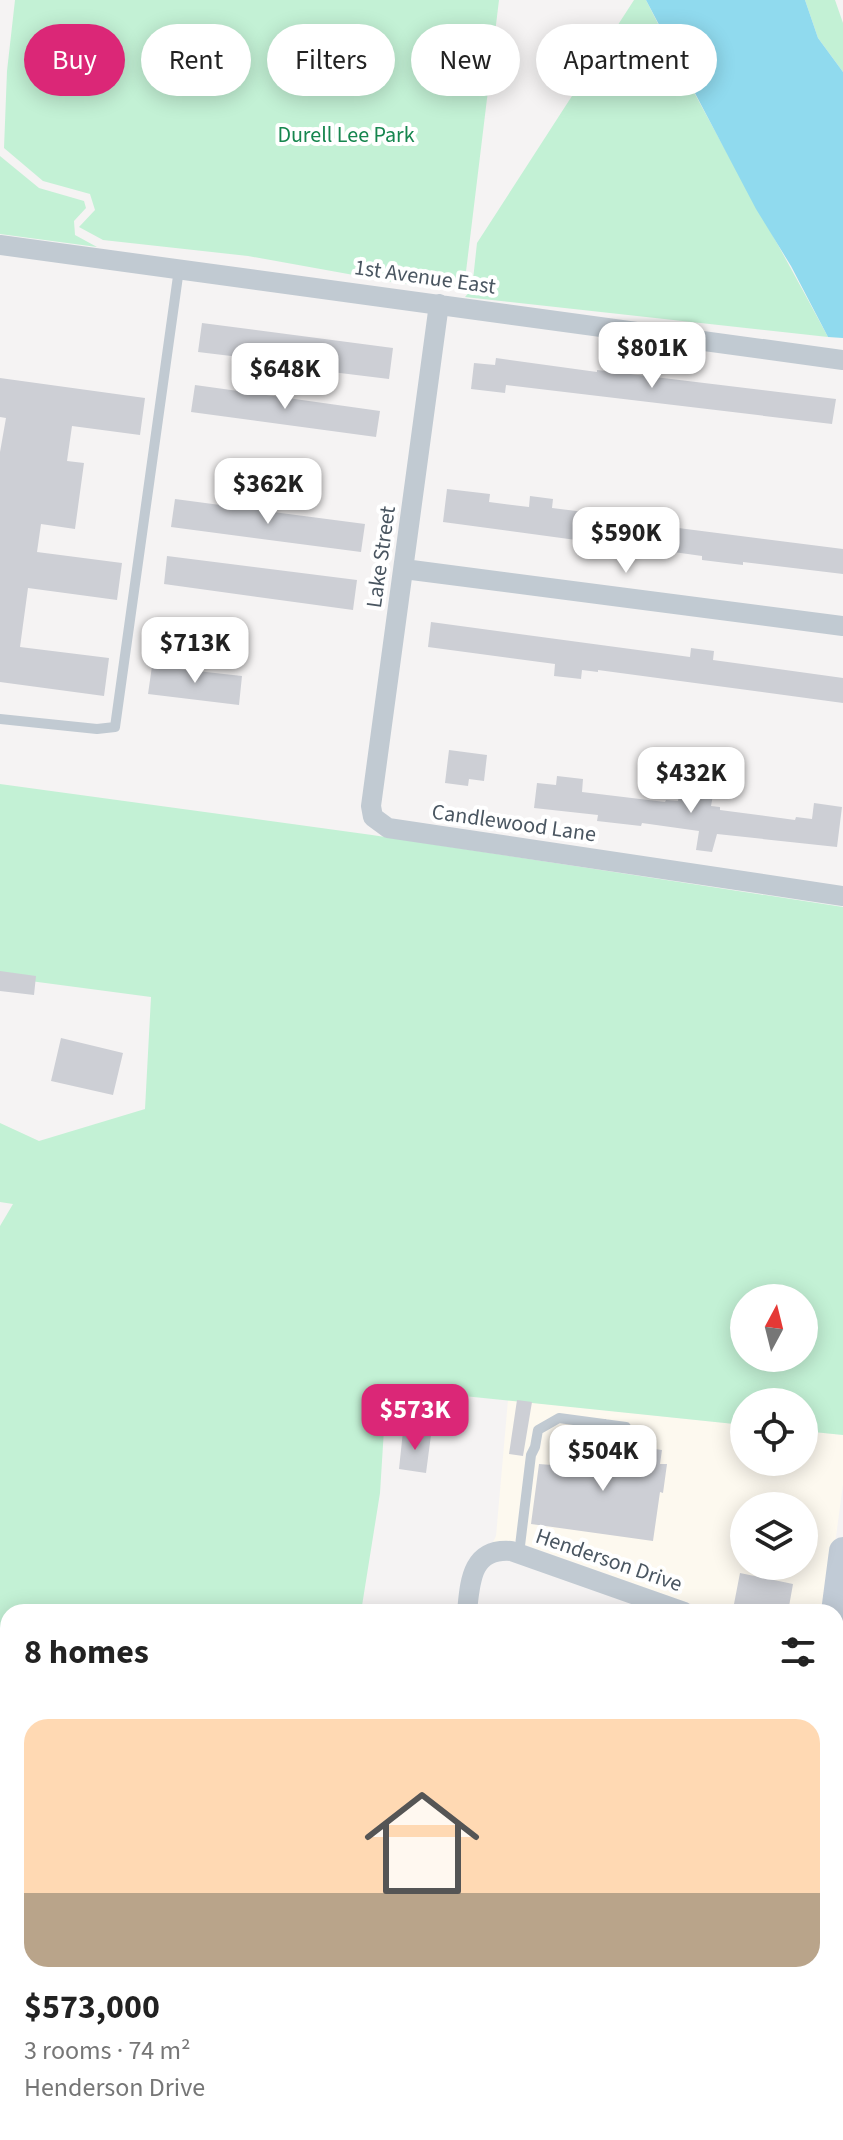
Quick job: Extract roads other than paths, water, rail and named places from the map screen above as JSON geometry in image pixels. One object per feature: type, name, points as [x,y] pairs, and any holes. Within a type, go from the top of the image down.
[{"type":"street","name":"1st Avenue East","points":[[0,245],[843,360]]},
{"type":"street","name":"Lake Street","points":[[373,817],[371,806],[439,304]]},
{"type":"street","points":[[404,569],[843,626]]},
{"type":"street","name":"Candlewood Lane","points":[[373,817],[388,828],[843,896]]},
{"type":"street","name":"Henderson Drive","points":[[468,1604],[471,1575],[480,1561],[501,1550],[661,1604]]},
{"type":"street","points":[[836,1604],[843,1551]]},
{"type":"lane","points":[[0,719],[97,729],[115,727],[179,268]]},
{"type":"lane","points":[[519,1554],[531,1455],[538,1430],[559,1418],[626,1427]]},
{"type":"lane","points":[[600,1460],[605,1424]]},
{"type":"water","points":[[646,0],[805,0],[818,38],[843,72],[843,338],[828,337],[697,96],[717,96],[717,24],[659,24]]},
{"type":"park label","name":"Durell Lee Park","points":[[346,135]]}]
